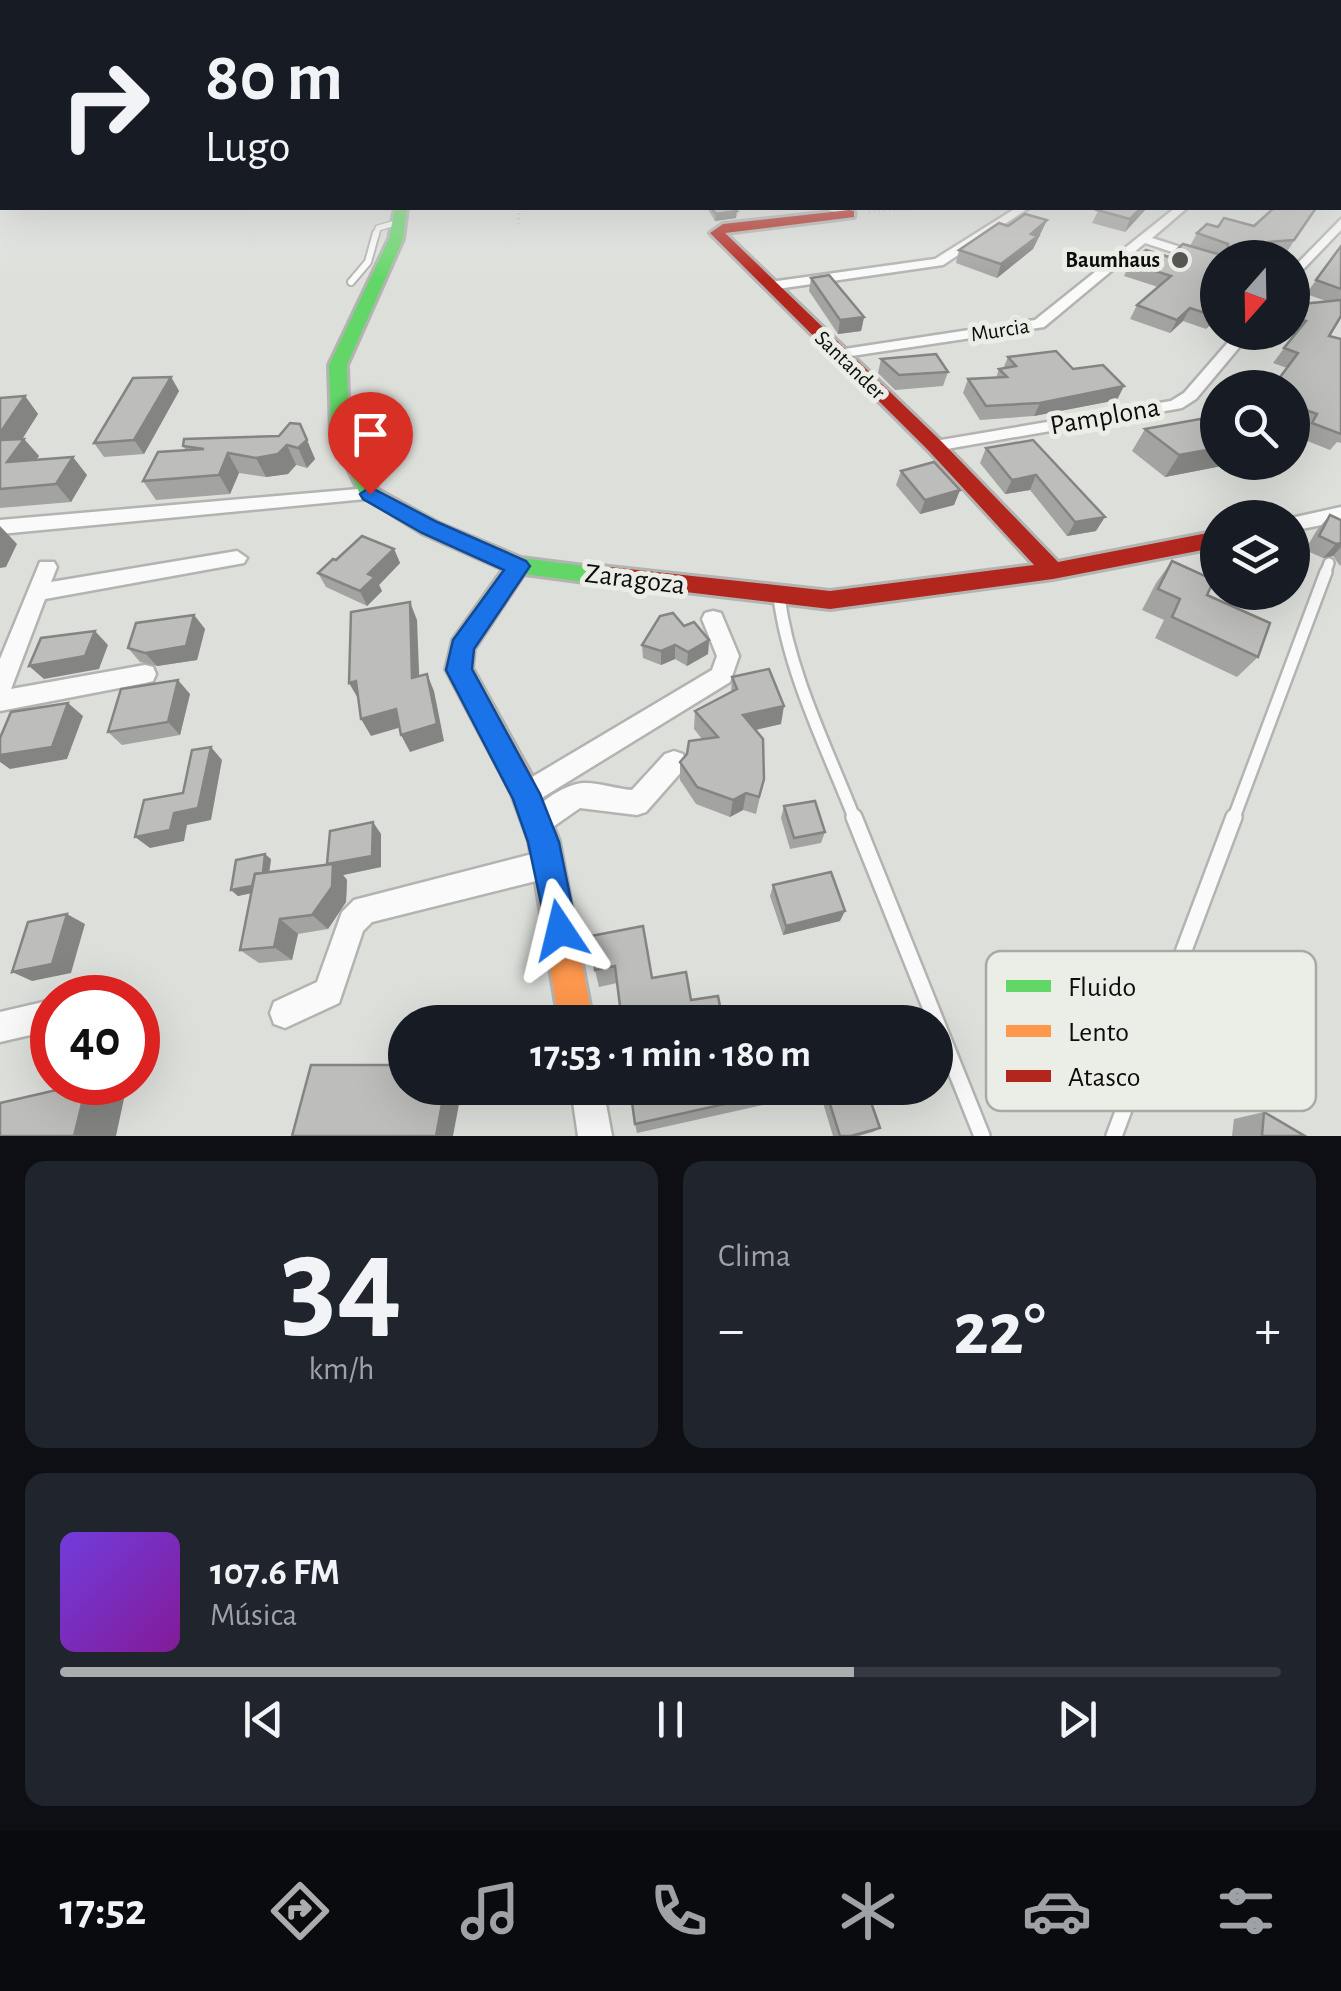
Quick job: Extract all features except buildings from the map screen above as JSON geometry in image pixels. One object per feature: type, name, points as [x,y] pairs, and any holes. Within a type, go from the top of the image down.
[{"type":"street","name":"Santander","points":[[839,210],[723,228],[717,233],[935,446],[1053,572]]},
{"type":"street","points":[[770,286],[933,264],[1020,210]]},
{"type":"street","name":"Murcia","points":[[838,354],[1040,324],[1179,210]]},
{"type":"street","points":[[0,527],[370,494],[340,432],[338,365],[396,239],[400,214]]},
{"type":"street","points":[[1310,257],[1341,223]]},
{"type":"street","points":[[1144,239],[1200,258]]},
{"type":"street","name":"Pamplona","points":[[935,446],[1176,404],[1190,396],[1230,350]]},
{"type":"street","name":"Zaragoza","points":[[370,494],[430,528],[518,566],[779,598],[830,600],[1053,572],[1200,542]]},
{"type":"street","points":[[1310,520],[1341,514]]},
{"type":"street","points":[[38,592],[237,558]]},
{"type":"street","points":[[518,566],[462,647],[459,670],[526,794],[538,826],[573,1005]]},
{"type":"street","points":[[0,688],[47,567]]},
{"type":"street","points":[[526,794],[716,681],[728,656],[713,619]]},
{"type":"street","points":[[0,701],[145,674]]},
{"type":"street","points":[[538,826],[569,797],[579,794],[637,803],[674,762]]},
{"type":"street","points":[[285,1013],[328,992],[352,922],[364,910],[548,864]]},
{"type":"street","points":[[0,1028],[30,1020]]},
{"type":"street","points":[[590,1105],[596,1136]]},
{"type":"lane","points":[[351,282],[368,262],[378,228],[400,214]]},
{"type":"lane","points":[[1183,951],[1328,563]]},
{"type":"lane","points":[[779,598],[783,627],[809,704],[982,1136]]},
{"type":"lane","points":[[1114,1136],[1123,1111]]},
{"type":"path","points":[[518,224],[520,210]]},
{"type":"traffic: fast","points":[[401,210],[396,239],[338,365],[340,432],[370,494],[430,528],[518,566],[600,575]]},
{"type":"traffic: slow","points":[[518,566],[462,647],[459,669],[523,787],[544,841],[573,1005]]},
{"type":"traffic: jam","points":[[849,214],[723,228],[717,233],[935,446],[1053,571]]},
{"type":"traffic: jam","points":[[600,575],[830,600],[1053,571],[1200,542]]},
{"type":"place","name":"Baumhaus","points":[[1180,260]]},
{"type":"route","points":[[370,494],[430,528],[518,566],[462,647],[459,670],[526,794],[544,842],[560,930]]}]
